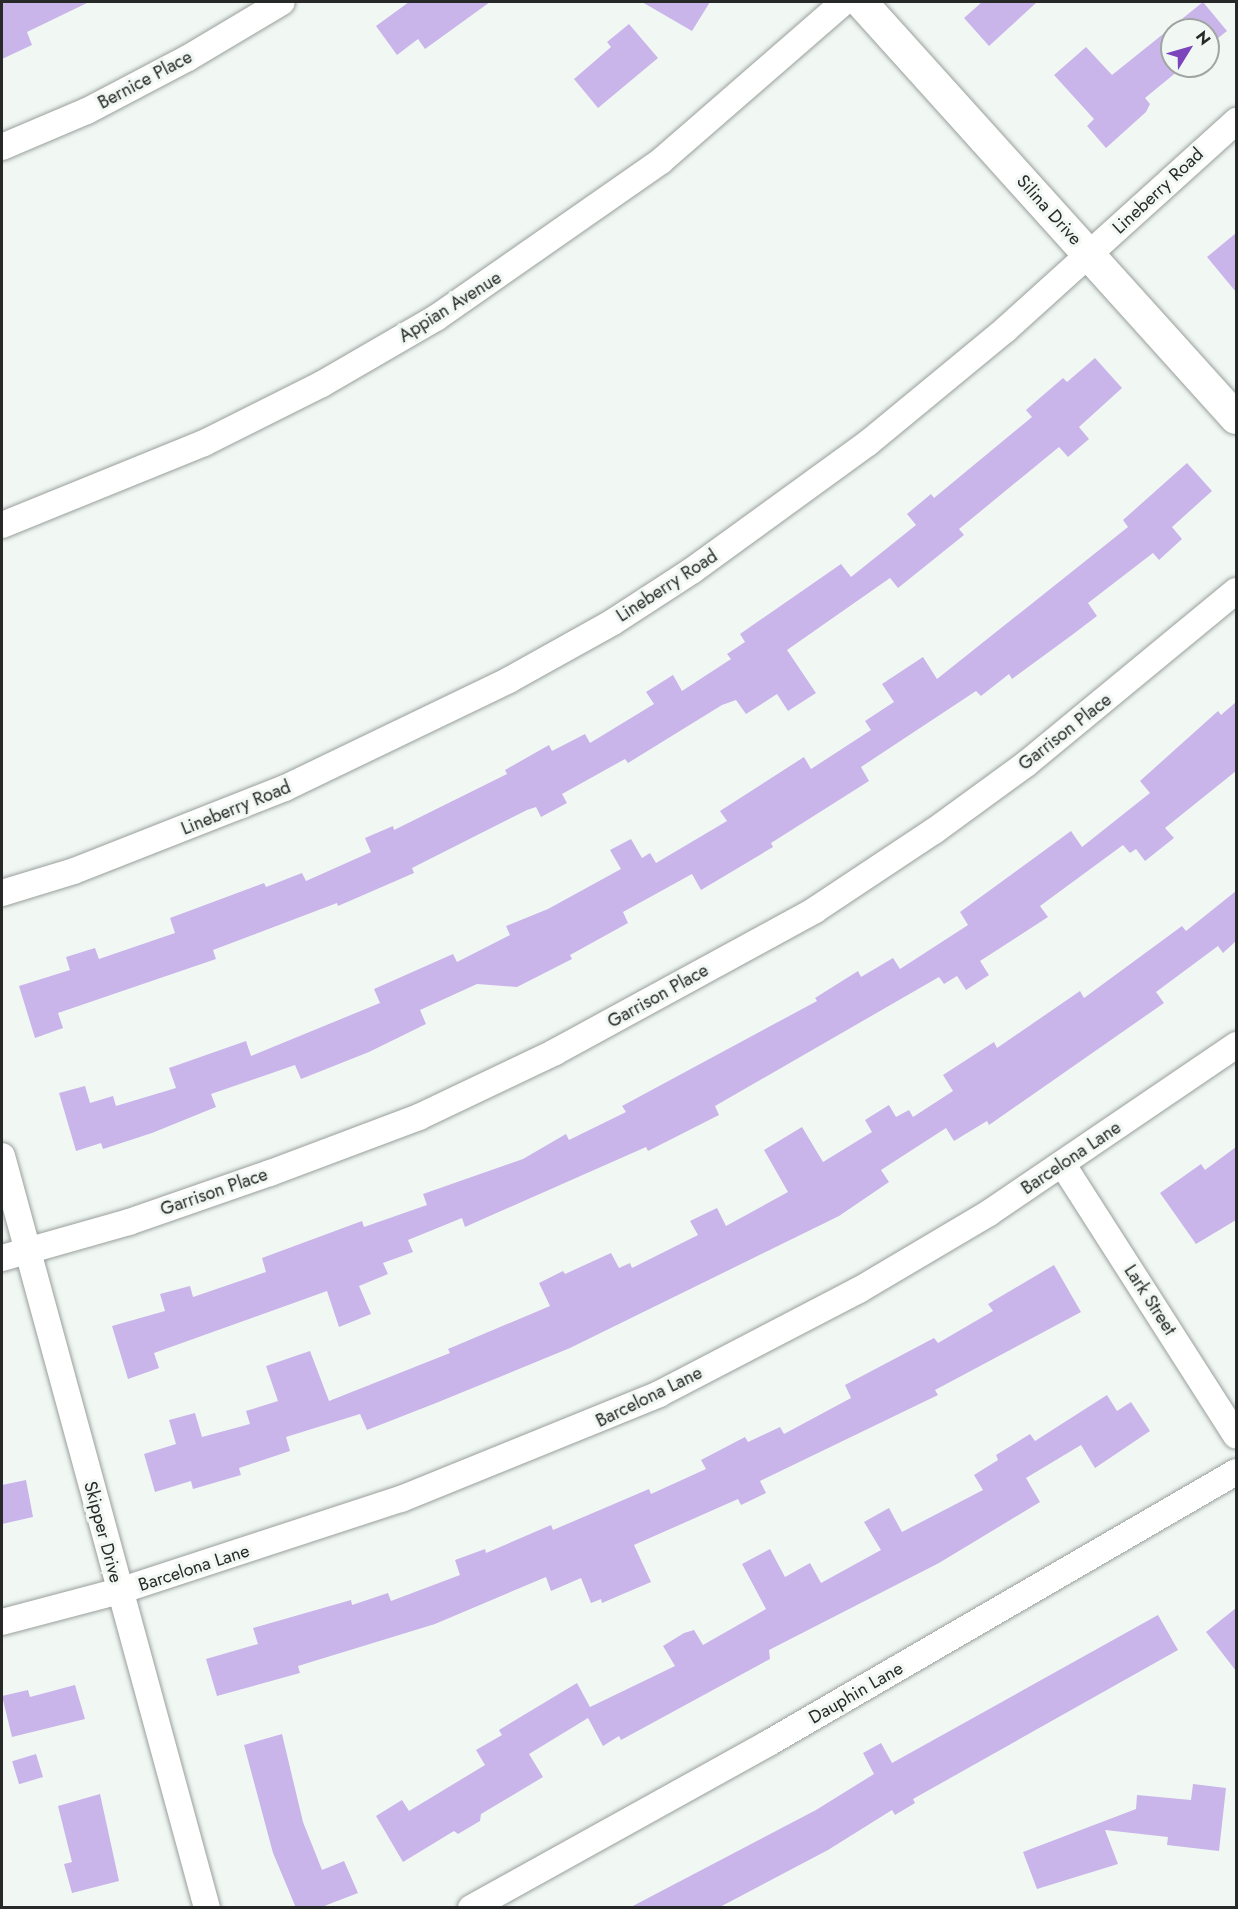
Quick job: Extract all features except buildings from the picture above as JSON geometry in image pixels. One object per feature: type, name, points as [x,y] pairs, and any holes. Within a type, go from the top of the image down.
[{"type":"street","name":"Bernice Place","points":[[2,147],[87,111],[188,58],[282,2]]},
{"type":"street","name":"Appian Avenue","points":[[2,525],[204,443],[322,384],[436,318],[661,161],[844,2]]},
{"type":"street","name":"Silina Drive","points":[[861,2],[1236,418]]},
{"type":"street","name":"Lineberry Road","points":[[2,893],[85,867],[285,788],[510,680],[613,622],[693,570],[868,443],[1089,255],[1236,121]]},
{"type":"street","name":"Garrison Place","points":[[2,1258],[129,1222],[323,1153],[419,1117],[555,1052],[815,910],[934,831],[1026,764],[1236,591]]},
{"type":"street","name":"Barcelona Lane","points":[[2,1622],[119,1592],[401,1499],[659,1394],[859,1290],[1063,1165],[1236,1045]]},
{"type":"street","name":"Skipper Drive","points":[[2,1156],[207,1908]]},
{"type":"street","name":"Lark Street","points":[[1063,1165],[1236,1435]]},
{"type":"street","name":"Dauphin Lane","points":[[471,1908],[767,1744],[1236,1472]]}]
